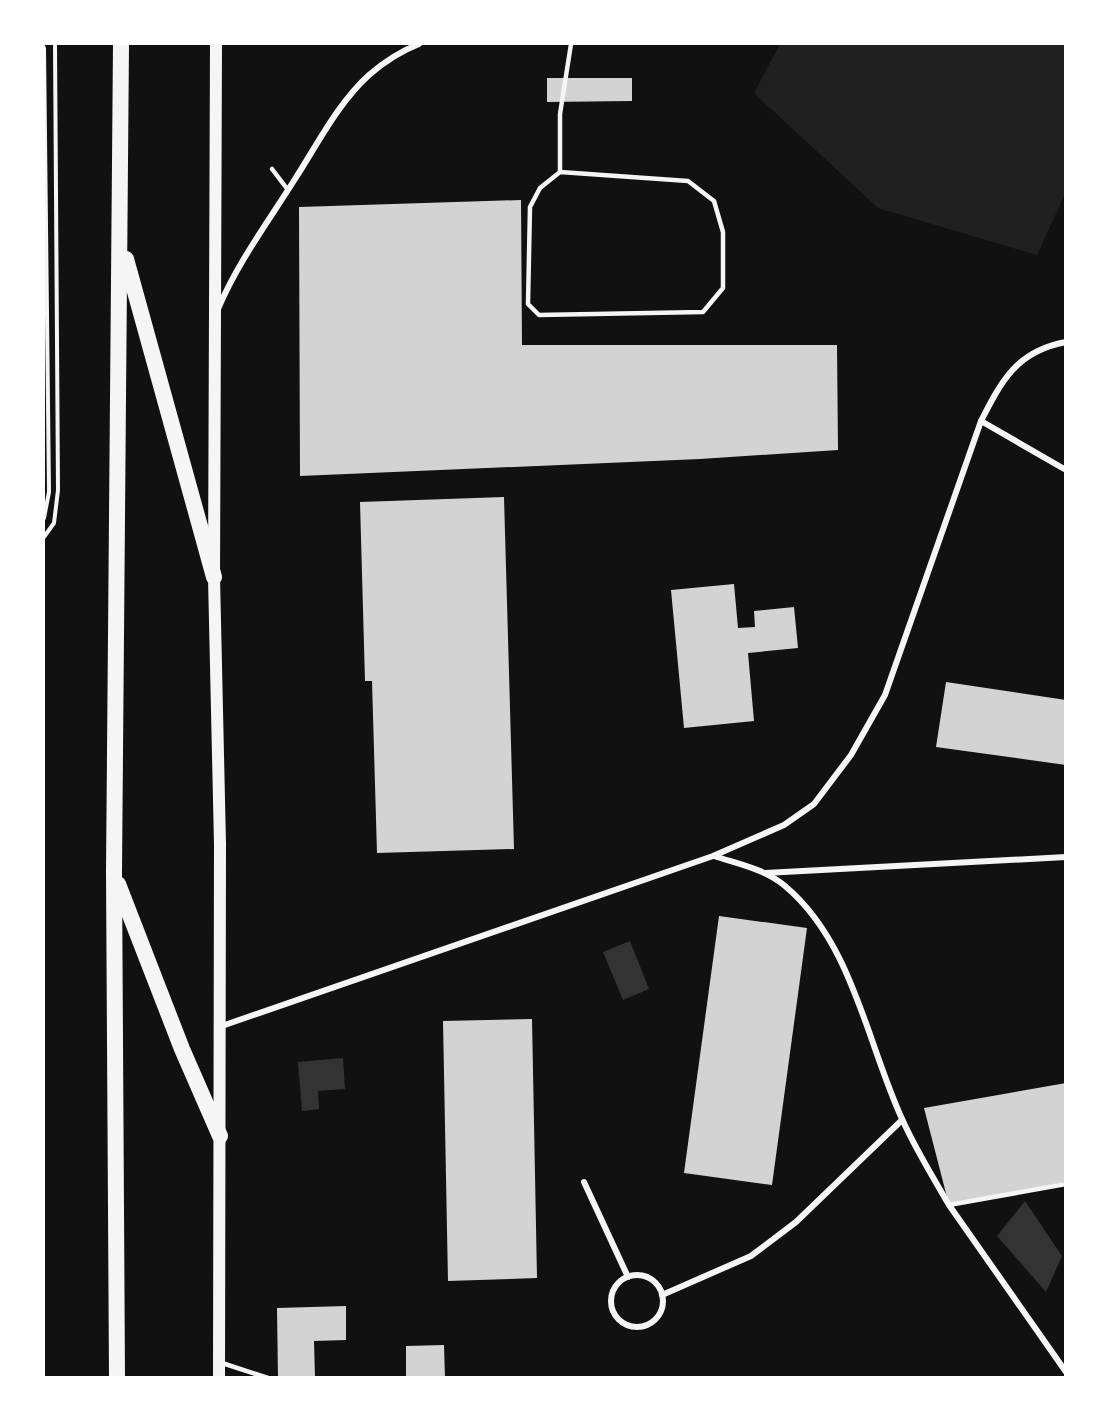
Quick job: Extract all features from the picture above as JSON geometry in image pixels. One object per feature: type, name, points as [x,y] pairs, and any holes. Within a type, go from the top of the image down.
[{"type":"highway","points":[[117,1377],[114,872],[121,44]]},
{"type":"highway","points":[[121,241],[214,577]]},
{"type":"highway","points":[[114,872],[174,1028],[220,1136]]},
{"type":"main road","points":[[216,44],[214,577],[220,844],[219,1377]]},
{"type":"street","points":[[215,318],[231,279],[336,116],[368,76],[403,50],[419,44]]},
{"type":"street","points":[[219,1027],[713,856],[784,825],[814,804],[851,754],[885,695],[981,420],[995,394],[1017,363],[1053,344],[1065,342]]},
{"type":"street","points":[[981,420],[1065,470]]},
{"type":"street","points":[[713,856],[765,873],[786,887],[813,918],[839,955],[902,1120],[949,1205],[1065,1372]]},
{"type":"street","points":[[765,873],[1065,857]]},
{"type":"street","points":[[662,1295],[751,1256],[796,1222],[902,1120]]},
{"type":"street","points":[[584,1182],[628,1277]]},
{"type":"street","points":[[637,1275],[653,1281],[662,1295],[660,1311],[649,1324],[633,1327],[624,1324],[613,1312],[612,1295],[615,1288],[628,1277],[637,1275]]},
{"type":"lane","points":[[560,172],[561,114],[571,44]]},
{"type":"lane","points":[[272,169],[288,190]]},
{"type":"lane","points":[[560,172],[688,181],[714,201],[723,232],[723,288],[703,312],[539,315],[528,304],[530,207],[540,188],[560,172]]},
{"type":"lane","points":[[949,1205],[1065,1184]]},
{"type":"lane","points":[[219,1361],[268,1377]]},
{"type":"path","points":[[44,537],[54,523],[58,490],[55,44]]},
{"type":"path","points":[[44,48],[49,492],[44,518]]},
{"type":"shaded area","points":[[780,44],[1065,44],[1065,194],[1037,255],[878,208],[754,93]]},
{"type":"shaded area","points":[[630,941],[649,989],[623,1000],[603,952]]},
{"type":"shaded area","points":[[343,1058],[345,1089],[318,1091],[319,1109],[302,1111],[298,1062]]},
{"type":"shaded area","points":[[1025,1201],[1062,1256],[1046,1292],[997,1236]]},
{"type":"building","points":[[547,78],[632,78],[632,101],[547,102]]},
{"type":"building","points":[[521,200],[522,345],[837,345],[838,450],[700,459],[300,476],[299,207]]},
{"type":"building","points":[[504,497],[514,849],[377,853],[372,681],[365,681],[360,502]]},
{"type":"building","points":[[734,584],[738,628],[755,627],[754,611],[794,607],[798,648],[748,653],[754,721],[684,728],[671,590]]},
{"type":"building","points":[[946,682],[1066,700],[1066,765],[936,747]]},
{"type":"building","points":[[719,916],[807,928],[772,1185],[684,1173]]},
{"type":"building","points":[[532,1019],[537,1278],[448,1281],[443,1021]]},
{"type":"building","points":[[1066,1083],[1066,1182],[949,1205],[924,1108]]},
{"type":"building","points":[[346,1306],[346,1340],[314,1341],[315,1378],[278,1378],[277,1308]]},
{"type":"building","points":[[444,1345],[445,1378],[406,1378],[406,1346]]}]
